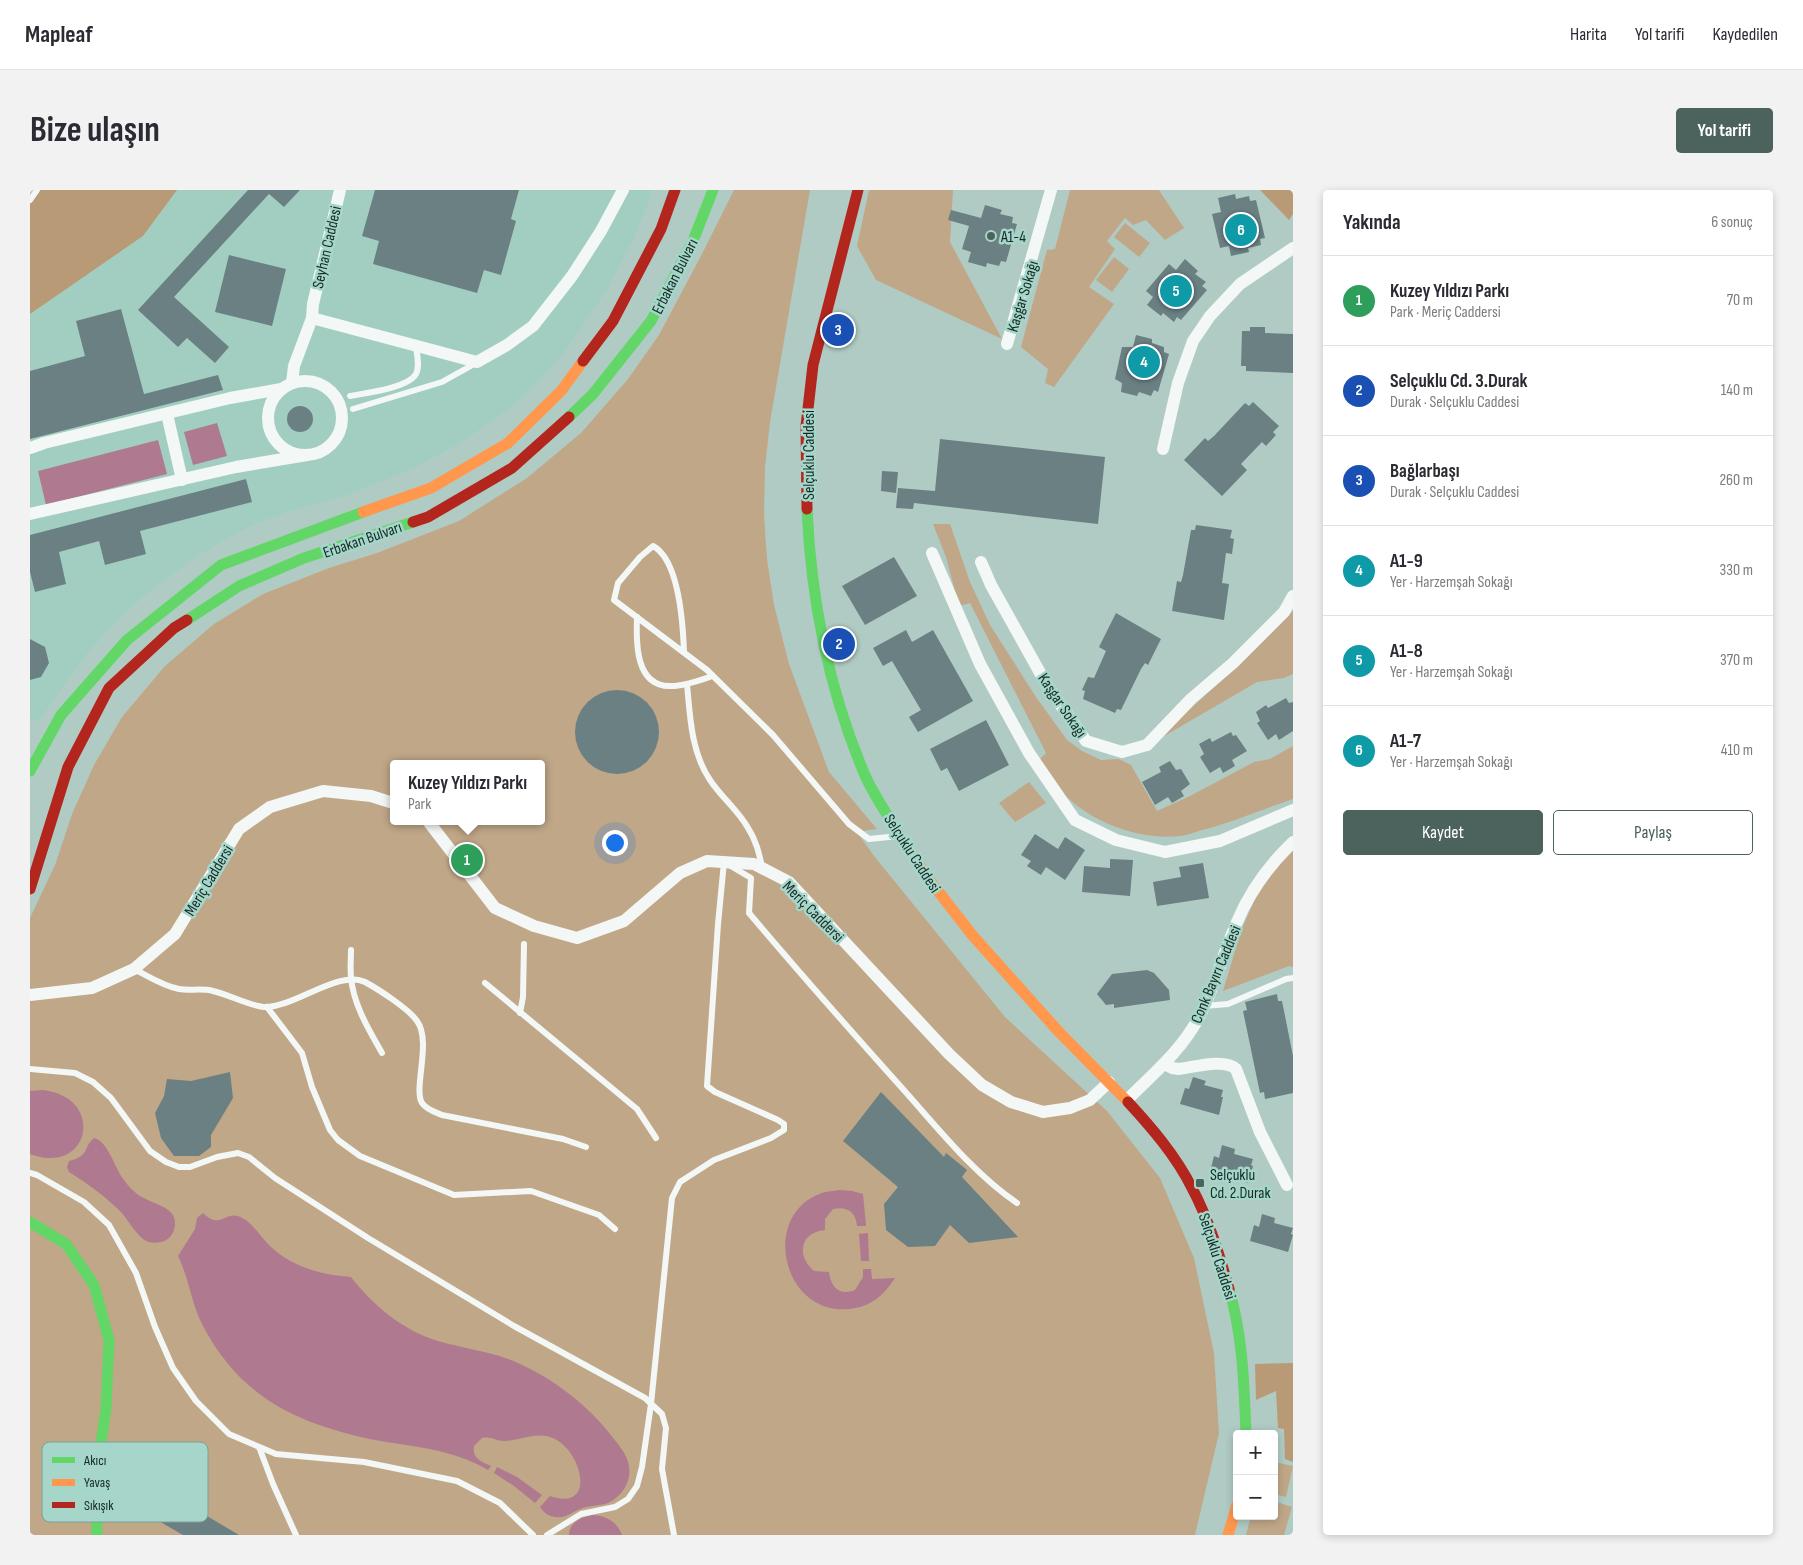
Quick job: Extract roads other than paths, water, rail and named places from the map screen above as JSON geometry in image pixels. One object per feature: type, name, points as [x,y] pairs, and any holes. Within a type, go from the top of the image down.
[{"type":"main road","name":"Erbakan Bulvarı","points":[[30,771],[62,715],[127,640],[221,565],[324,525],[431,488],[508,443],[561,391],[613,321],[662,229],[675,190]]},
{"type":"main road","name":"Erbakan Bulvarı","points":[[30,890],[68,767],[110,688],[174,628],[239,586],[304,558],[428,516],[512,468],[552,434],[593,394],[651,321],[693,241],[713,190]]},
{"type":"main road","name":"Selçuklu Caddesi","points":[[858,190],[820,336],[810,385],[806,426],[809,546],[826,654],[844,719],[865,775],[900,836],[934,886],[973,936],[1059,1032],[1156,1132],[1179,1165],[1196,1196],[1216,1242],[1235,1309],[1244,1374],[1246,1430]]},
{"type":"main road","points":[[30,1222],[66,1244],[94,1285],[109,1340],[106,1409],[101,1442]]},
{"type":"main road","points":[[1228,1535],[1233,1518]]},
{"type":"main road","points":[[97,1522],[97,1535]]},
{"type":"street","name":"Seyhan Caddesi","points":[[287,386],[312,318],[313,304],[340,190]]},
{"type":"street","points":[[312,318],[477,362],[533,326],[572,276],[601,231],[623,190]]},
{"type":"street","name":"Kaşgar Sokağı","points":[[1007,344],[1052,190]]},
{"type":"street","points":[[1163,449],[1178,382],[1193,341],[1210,316],[1240,284],[1293,248]]},
{"type":"street","points":[[30,448],[230,398],[287,386],[304,380],[316,382],[327,388],[335,396],[341,407],[340,430],[335,441],[326,449],[315,454],[236,467],[30,513]]},
{"type":"street","points":[[287,386],[272,398],[268,410],[267,424],[272,436],[280,446],[290,453],[307,455]]},
{"type":"street","points":[[167,414],[182,480]]},
{"type":"street","points":[[932,553],[980,664],[1028,753],[1076,820],[1116,840],[1165,852],[1220,841],[1293,810]]},
{"type":"street","name":"Kaşgar Sokağı","points":[[981,562],[991,585],[1048,687],[1086,742],[1122,752],[1147,744],[1191,699],[1233,663],[1284,612],[1293,596]]},
{"type":"street","name":"Meriç Caddersi","points":[[30,995],[92,988],[134,969],[175,934],[239,829],[270,807],[324,791],[371,796],[390,802]]},
{"type":"street","name":"Meriç Caddersi","points":[[431,825],[495,908],[534,926],[577,938],[624,920],[680,873],[707,861],[754,864],[789,882],[949,1054],[982,1085],[1011,1102],[1043,1112],[1070,1108],[1090,1100],[1109,1082]]},
{"type":"street","name":"Conk Bayırı Caddesi","points":[[1127,1100],[1164,1064],[1190,1032],[1204,1006],[1245,904],[1266,872],[1293,842]]},
{"type":"street","points":[[1164,1064],[1179,1069],[1222,1063],[1232,1065],[1236,1069],[1260,1132],[1287,1185]]},
{"type":"lane","points":[[30,200],[37,190]]},
{"type":"lane","points":[[350,396],[404,384],[415,375],[418,367],[416,347]]},
{"type":"lane","points":[[353,409],[442,382],[477,362]]},
{"type":"lane","points":[[684,652],[684,636],[675,580],[662,551],[653,546],[640,557],[618,583],[614,600],[713,676],[773,735],[849,824],[869,839],[900,836]]},
{"type":"lane","points":[[637,617],[636,635],[639,660],[645,674],[654,682],[671,687],[713,676]]},
{"type":"lane","points":[[687,684],[696,750],[709,779],[748,827],[757,846],[762,869]]},
{"type":"lane","points":[[546,1535],[581,1514],[615,1507],[628,1499],[637,1486],[642,1467],[651,1404],[672,1198],[680,1182],[714,1160],[771,1138],[784,1130],[784,1124],[778,1120],[716,1092],[708,1086],[718,924],[724,862],[751,878],[749,913],[815,990],[935,1126],[996,1188],[1017,1203]]},
{"type":"lane","points":[[520,1013],[523,997],[524,944]]},
{"type":"lane","points":[[351,950],[351,978],[354,991],[367,1026],[382,1053]]},
{"type":"lane","points":[[134,969],[160,983],[180,989],[212,990],[263,1008],[298,998],[338,982],[357,978],[400,1006],[417,1021],[422,1036],[420,1097],[422,1104],[442,1115],[563,1139],[586,1147]]},
{"type":"lane","points":[[1204,1006],[1228,1004],[1286,979],[1293,978]]},
{"type":"lane","points":[[485,983],[637,1109],[656,1138]]},
{"type":"lane","points":[[267,1007],[302,1053],[312,1087],[330,1130],[338,1140],[360,1156],[454,1195],[530,1192],[599,1215],[615,1229]]},
{"type":"lane","points":[[30,1069],[75,1073],[93,1082],[111,1098],[150,1151],[166,1162],[179,1167],[190,1167],[217,1157],[238,1153],[249,1157],[275,1178],[368,1238],[514,1326],[645,1398],[662,1414],[666,1428],[662,1469],[674,1535]]},
{"type":"lane","points":[[30,1173],[37,1175],[84,1202],[108,1225],[136,1273],[155,1327],[173,1368],[196,1401],[230,1434],[276,1454],[364,1462],[457,1481],[500,1503],[533,1535]]},
{"type":"lane","points":[[259,1446],[272,1484],[296,1535]]},
{"type":"place","name":"A1-7","points":[[1241,230]]},
{"type":"place","name":"A1-4","points":[[991,236]]},
{"type":"place","name":"A1-8","points":[[1176,291]]},
{"type":"place","name":"Bağlarbaşı","points":[[838,330]]},
{"type":"place","name":"A1-9","points":[[1144,362]]},
{"type":"place","name":"Selçuklu Cd. 3.Durak","points":[[839,644]]},
{"type":"place","name":"Kuzey Yıldızı Parkı","points":[[467,860]]},
{"type":"place","name":"Selçuklu Cd. 2.Durak","points":[[1200,1183]]}]
